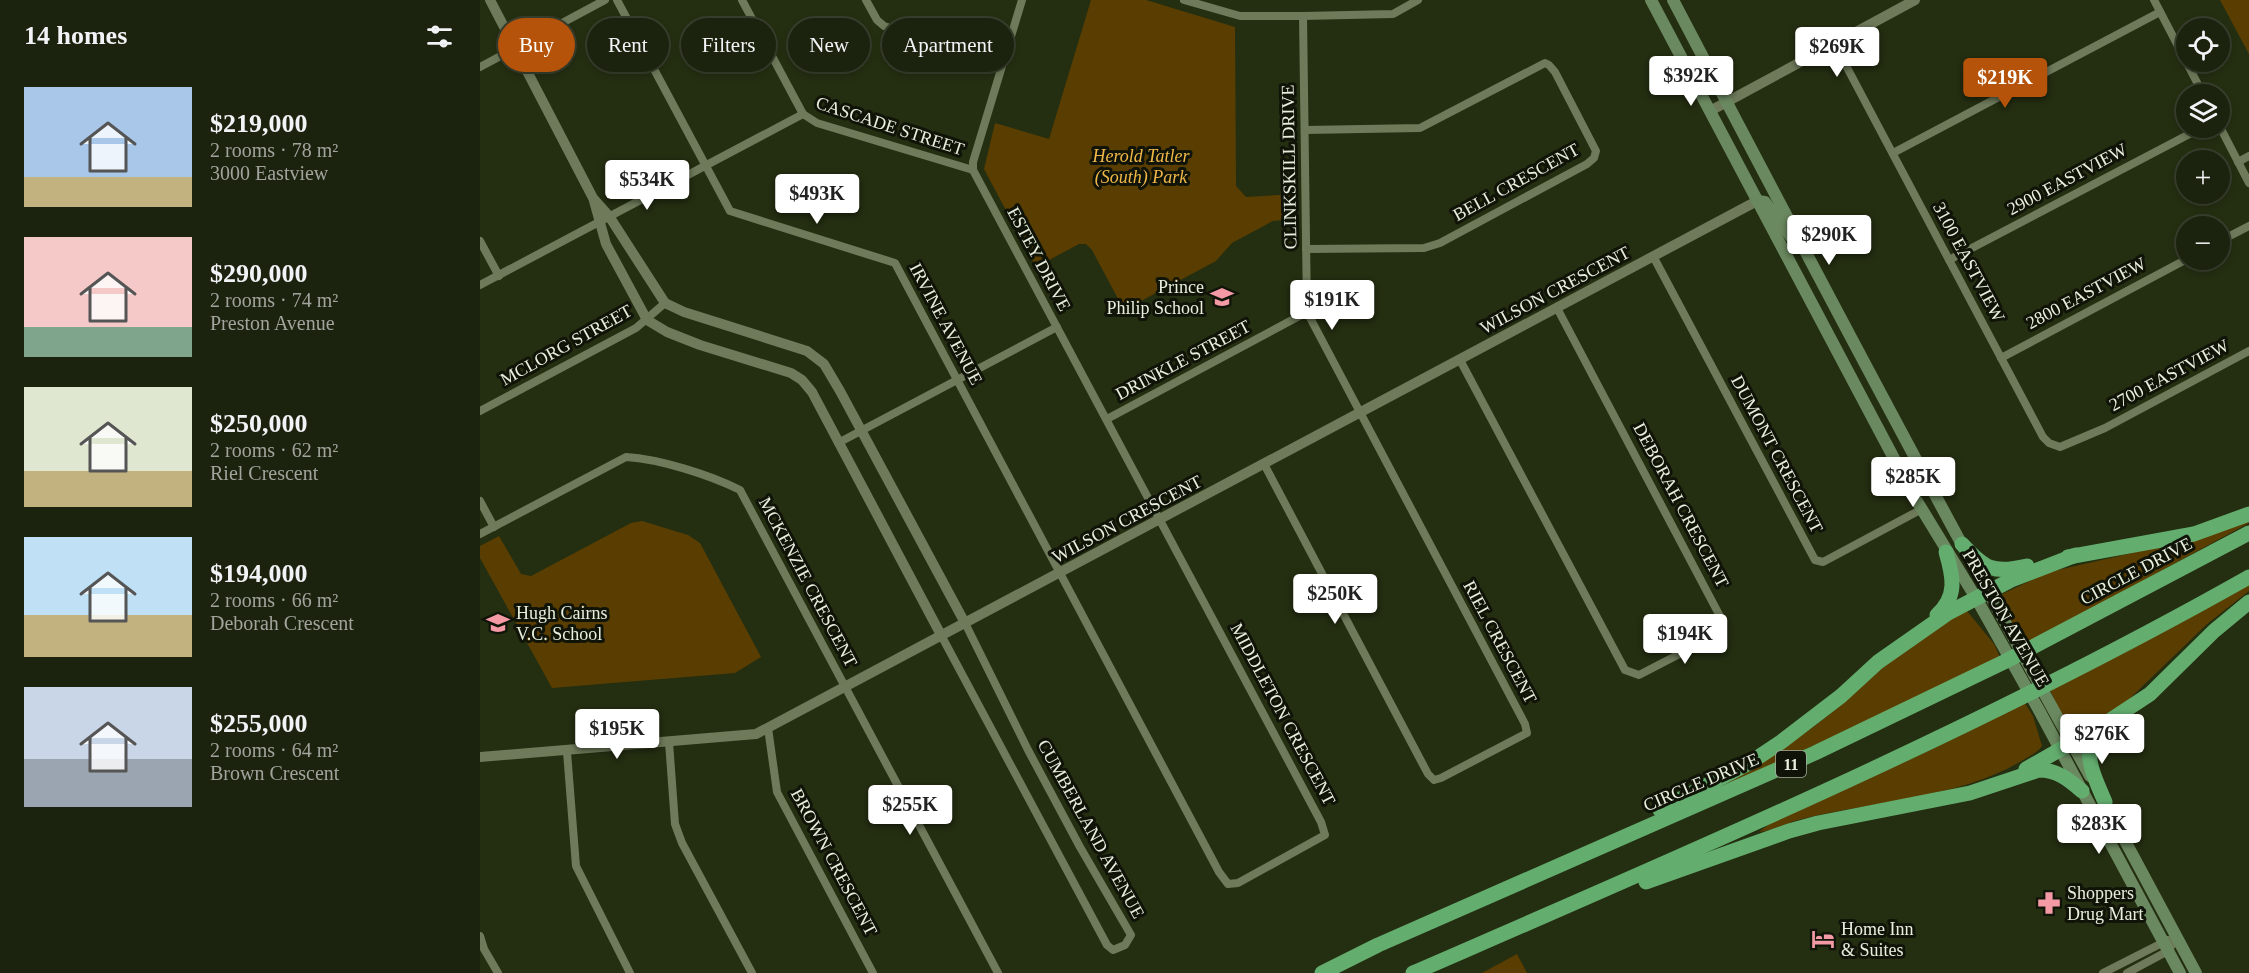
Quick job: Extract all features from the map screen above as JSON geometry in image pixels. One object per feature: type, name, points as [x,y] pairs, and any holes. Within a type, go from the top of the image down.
[{"type":"highway","points":[[1962,544],[1980,564],[1994,569],[2009,570],[2076,555],[2193,534],[2249,514]]},
{"type":"highway","name":"CIRCLE DRIVE","points":[[1322,973],[1378,945],[1825,749],[2004,662],[2249,533]]},
{"type":"highway","points":[[1449,914],[1681,801],[1751,762],[1841,696],[1878,662],[1918,632],[1943,609],[1952,592],[1953,576],[1946,552]]},
{"type":"highway","points":[[1918,632],[1982,595],[2033,570],[2076,555]]},
{"type":"highway","name":"11","points":[[1413,973],[1919,749],[2170,621],[2249,577]]},
{"type":"highway","points":[[1997,784],[2103,725],[2150,694],[2214,631],[2249,602]]},
{"type":"highway","points":[[2103,725],[2090,750],[2095,776],[2104,802]]},
{"type":"highway","points":[[1472,947],[1713,856],[1818,823],[1970,793],[2028,773],[2050,770],[2060,774],[2082,790]]},
{"type":"main road","name":"PRESTON AVENUE","points":[[1651,0],[1922,509],[1946,552],[2013,637],[2045,709]]},
{"type":"main road","name":"PRESTON AVENUE","points":[[1673,0],[1801,245],[1962,544],[2001,645],[2104,802],[2196,973]]},
{"type":"main road","points":[[1757,201],[1768,178]]},
{"type":"main road","name":"PRESTON AVENUE","points":[[1757,201],[1765,202],[1790,236],[1801,245]]},
{"type":"main road","name":"PRESTON AVENUE","points":[[1902,472],[1928,502],[1938,500]]},
{"type":"main road","name":"PRESTON AVENUE","points":[[2066,746],[2082,790],[2180,973]]},
{"type":"street","points":[[490,0],[500,18]]},
{"type":"street","points":[[572,18],[605,0]]},
{"type":"street","name":"IRVINE AVENUE","points":[[617,0],[730,211],[895,263],[1059,573]]},
{"type":"street","points":[[742,0],[802,114]]},
{"type":"street","points":[[866,0],[877,20],[882,24]]},
{"type":"street","points":[[1014,26],[1022,0]]},
{"type":"street","points":[[1184,0],[1240,16],[1393,14],[1418,0]]},
{"type":"street","points":[[1710,111],[1915,0]]},
{"type":"street","points":[[2154,0],[2198,84]]},
{"type":"street","points":[[1893,153],[2160,12]]},
{"type":"street","name":"CLINKSKILL DRIVE","points":[[1303,16],[1307,312],[1360,412]]},
{"type":"street","name":"3100 EASTVIEW","points":[[1834,43],[2043,437],[2049,443],[2060,447],[2104,428]]},
{"type":"street","points":[[480,67],[498,58]]},
{"type":"street","name":"BELL CRESCENT","points":[[1305,130],[1420,128],[1545,63],[1553,68],[1596,151],[1594,158],[1587,164],[1440,243],[1424,249],[1306,249]]},
{"type":"street","points":[[528,72],[604,219],[665,303]]},
{"type":"street","points":[[973,170],[973,162],[1000,72]]},
{"type":"street","name":"CASCADE STREET","points":[[480,285],[802,114],[817,123],[973,170]]},
{"type":"street","name":"2900 EASTVIEW","points":[[1949,261],[2182,138]]},
{"type":"street","points":[[2226,138],[2249,183]]},
{"type":"street","points":[[2238,162],[2249,156]]},
{"type":"street","name":"ESTEY DRIVE","points":[[973,170],[1160,519]]},
{"type":"street","name":"WILSON CRESCENT","points":[[480,757],[567,752],[751,735],[768,728],[1757,201]]},
{"type":"street","points":[[604,219],[606,244],[647,320]]},
{"type":"street","points":[[2230,236],[2249,226]]},
{"type":"street","points":[[480,241],[498,276]]},
{"type":"street","name":"DUMONT CRESCENT","points":[[1653,256],[1815,560],[1823,562],[1922,509]]},
{"type":"street","name":"2800 EASTVIEW","points":[[2001,358],[2176,264]]},
{"type":"street","name":"MCLORG STREET","points":[[480,411],[636,328],[665,303]]},
{"type":"street","name":"CUMBERLAND AVENUE","points":[[647,320],[667,332],[700,345],[791,374],[802,380],[812,392],[1107,945],[1113,950],[1125,945],[1131,935],[1044,779],[862,430],[824,364],[807,351],[684,312],[665,303]]},
{"type":"street","name":"DEBORAH CRESCENT","points":[[1460,360],[1625,670],[1639,675],[1720,633],[1722,620],[1557,308]]},
{"type":"street","name":"DRINKLE STREET","points":[[1107,419],[1307,312]]},
{"type":"street","points":[[838,443],[1057,327]]},
{"type":"street","name":"2700 EASTVIEW","points":[[2104,428],[2249,351]]},
{"type":"street","name":"RIEL CRESCENT","points":[[1264,464],[1428,774],[1434,780],[1441,778],[1527,733],[1526,724],[1360,412]]},
{"type":"street","name":"MCKENZIE CRESCENT","points":[[480,534],[626,456],[642,458],[724,483],[740,490],[846,687]]},
{"type":"street","points":[[480,501],[494,527]]},
{"type":"street","name":"MIDDLETON CRESCENT","points":[[1059,573],[1219,872],[1228,884],[1238,883],[1317,842],[1325,836],[1322,822],[1160,519]]},
{"type":"street","points":[[846,687],[998,973]]},
{"type":"street","name":"BROWN CRESCENT","points":[[768,728],[777,792],[873,973]]},
{"type":"street","points":[[669,742],[675,824],[682,843],[752,973]]},
{"type":"street","points":[[567,752],[576,866],[630,973]]},
{"type":"street","points":[[480,936],[484,949],[498,973]]},
{"type":"street","points":[[2127,973],[2177,937]]},
{"type":"street","points":[[2103,973],[2165,946]]},
{"type":"green space","name":"Herold Tatler (South) Park","points":[[1091,0],[1146,0],[1235,27],[1236,186],[1246,197],[1294,194],[1295,219],[1273,221],[1232,243],[1216,261],[1124,310],[1092,250],[1086,244],[1079,244],[1036,267],[984,169],[995,123],[1049,139]]},
{"type":"green space","points":[[2220,0],[2249,0],[2249,54],[2230,18]]},
{"type":"green space","points":[[2249,516],[2249,523],[2026,644],[1999,604],[2000,595],[2049,572],[2154,548]]},
{"type":"green space","points":[[642,521],[688,535],[700,543],[761,657],[735,673],[552,688],[480,558],[480,546],[499,536],[521,574],[531,576],[631,523]]},
{"type":"green space","points":[[2249,583],[2249,591],[2207,624],[2122,706],[2079,732],[2069,730],[2050,690]]},
{"type":"green space","points":[[1967,611],[1994,644],[2000,657],[1869,721],[1721,787],[1813,727],[1895,656],[1934,626]]},
{"type":"green space","points":[[2025,703],[2033,716],[2042,746],[2031,756],[1999,773],[1945,791],[1797,820],[1759,832],[1772,822],[1928,751]]},
{"type":"green space","points":[[1517,954],[1527,973],[1482,973]]},
{"type":"place","name":"Prince Philip School","points":[[1222,297]]},
{"type":"place","name":"Hugh Cairns V.C. School","points":[[498,623]]},
{"type":"place","name":"Shoppers Drug Mart","points":[[2049,903]]},
{"type":"place","name":"Home Inn & Suites","points":[[1823,939]]}]
